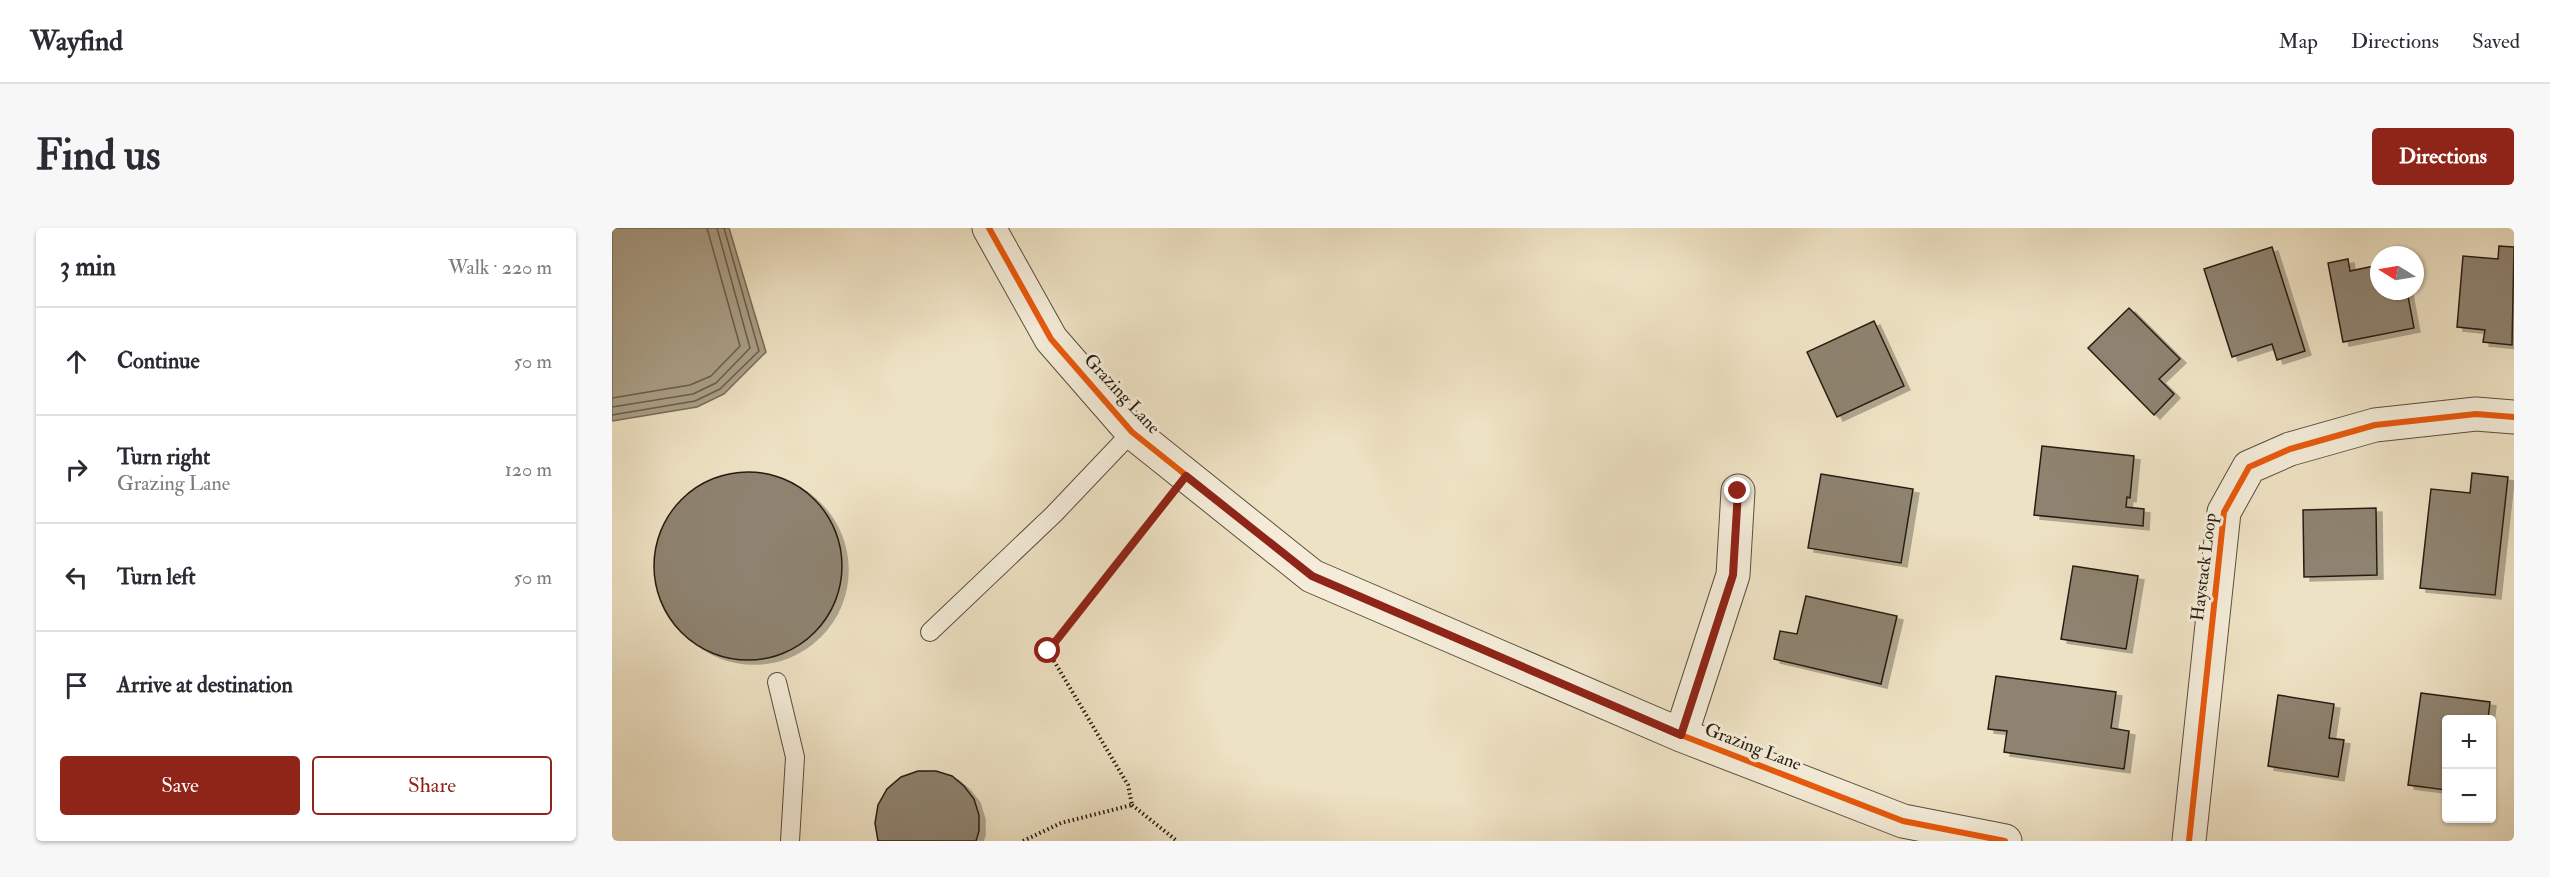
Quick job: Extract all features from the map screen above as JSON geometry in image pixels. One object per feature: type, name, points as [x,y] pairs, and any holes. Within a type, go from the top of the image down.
[{"type":"street","name":"Grazing Lane","points":[[989,228],[1051,339],[1132,432],[1312,576],[1681,735],[1903,821],[2005,841]]},
{"type":"street","name":"Haystack Loop","points":[[2188,841],[2224,512],[2249,467],[2290,449],[2375,425],[2476,414],[2514,417]]},
{"type":"street","points":[[1681,735],[1733,575],[1738,491]]},
{"type":"lane","points":[[930,632],[1054,514],[1132,432]]},
{"type":"lane","points":[[777,682],[795,757],[790,841]]},
{"type":"path","points":[[1177,841],[1132,805],[1128,785],[1048,651],[1186,476]]},
{"type":"path","points":[[1023,841],[1061,823],[1132,805]]},
{"type":"water","points":[[612,228],[729,228],[766,352],[724,394],[697,407],[612,421]]},
{"type":"building","points":[[2499,246],[2514,247],[2512,345],[2483,342],[2485,330],[2457,327],[2463,256],[2498,259]]},
{"type":"building","points":[[2272,247],[2305,351],[2277,360],[2272,344],[2232,357],[2204,269]]},
{"type":"building","points":[[2348,259],[2350,271],[2370,267],[2370,300],[2409,300],[2414,328],[2343,342],[2328,263]]},
{"type":"building","points":[[2129,308],[2180,359],[2159,379],[2174,394],[2154,415],[2088,348]]},
{"type":"building","points":[[1874,321],[1904,386],[1837,417],[1807,352]]},
{"type":"building","points":[[2042,446],[2134,456],[2130,498],[2127,497],[2126,507],[2144,509],[2143,526],[2034,515]]},
{"type":"building","points":[[739,472],[757,472],[792,483],[808,493],[821,506],[835,530],[842,566],[835,602],[821,626],[808,639],[775,656],[757,660],[739,660],[704,649],[688,639],[675,626],[658,593],[654,575],[654,557],[665,522],[675,506],[688,493],[721,476]]},
{"type":"building","points":[[2472,473],[2508,477],[2495,595],[2420,588],[2431,489],[2470,493]]},
{"type":"building","points":[[1821,474],[1913,489],[1901,563],[1808,548]]},
{"type":"building","points":[[2376,508],[2377,575],[2304,577],[2303,510]]},
{"type":"building","points":[[2073,566],[2138,576],[2126,649],[2061,639]]},
{"type":"building","points":[[1806,596],[1897,616],[1881,684],[1774,659],[1780,631],[1797,634]]},
{"type":"building","points":[[1996,676],[2116,692],[2111,728],[2129,731],[2124,769],[2004,752],[2007,731],[1988,729]]},
{"type":"building","points":[[2421,693],[2490,702],[2488,715],[2442,715],[2442,789],[2408,785]]},
{"type":"building","points":[[2278,695],[2334,704],[2329,738],[2344,740],[2338,777],[2268,766]]},
{"type":"building","points":[[918,771],[936,771],[952,776],[964,786],[974,799],[979,815],[979,831],[976,841],[878,841],[875,823],[878,805],[887,789],[901,777]]},
{"type":"cycle path","points":[[989,228],[1051,339],[1132,432],[1312,576],[1681,735],[1903,821],[2005,841]]},
{"type":"cycle path","points":[[2189,841],[2224,512],[2249,467],[2290,449],[2375,425],[2476,414],[2514,417]]},
{"type":"route","points":[[1048,651],[1186,476],[1312,576],[1681,735],[1733,575],[1738,491]]}]
